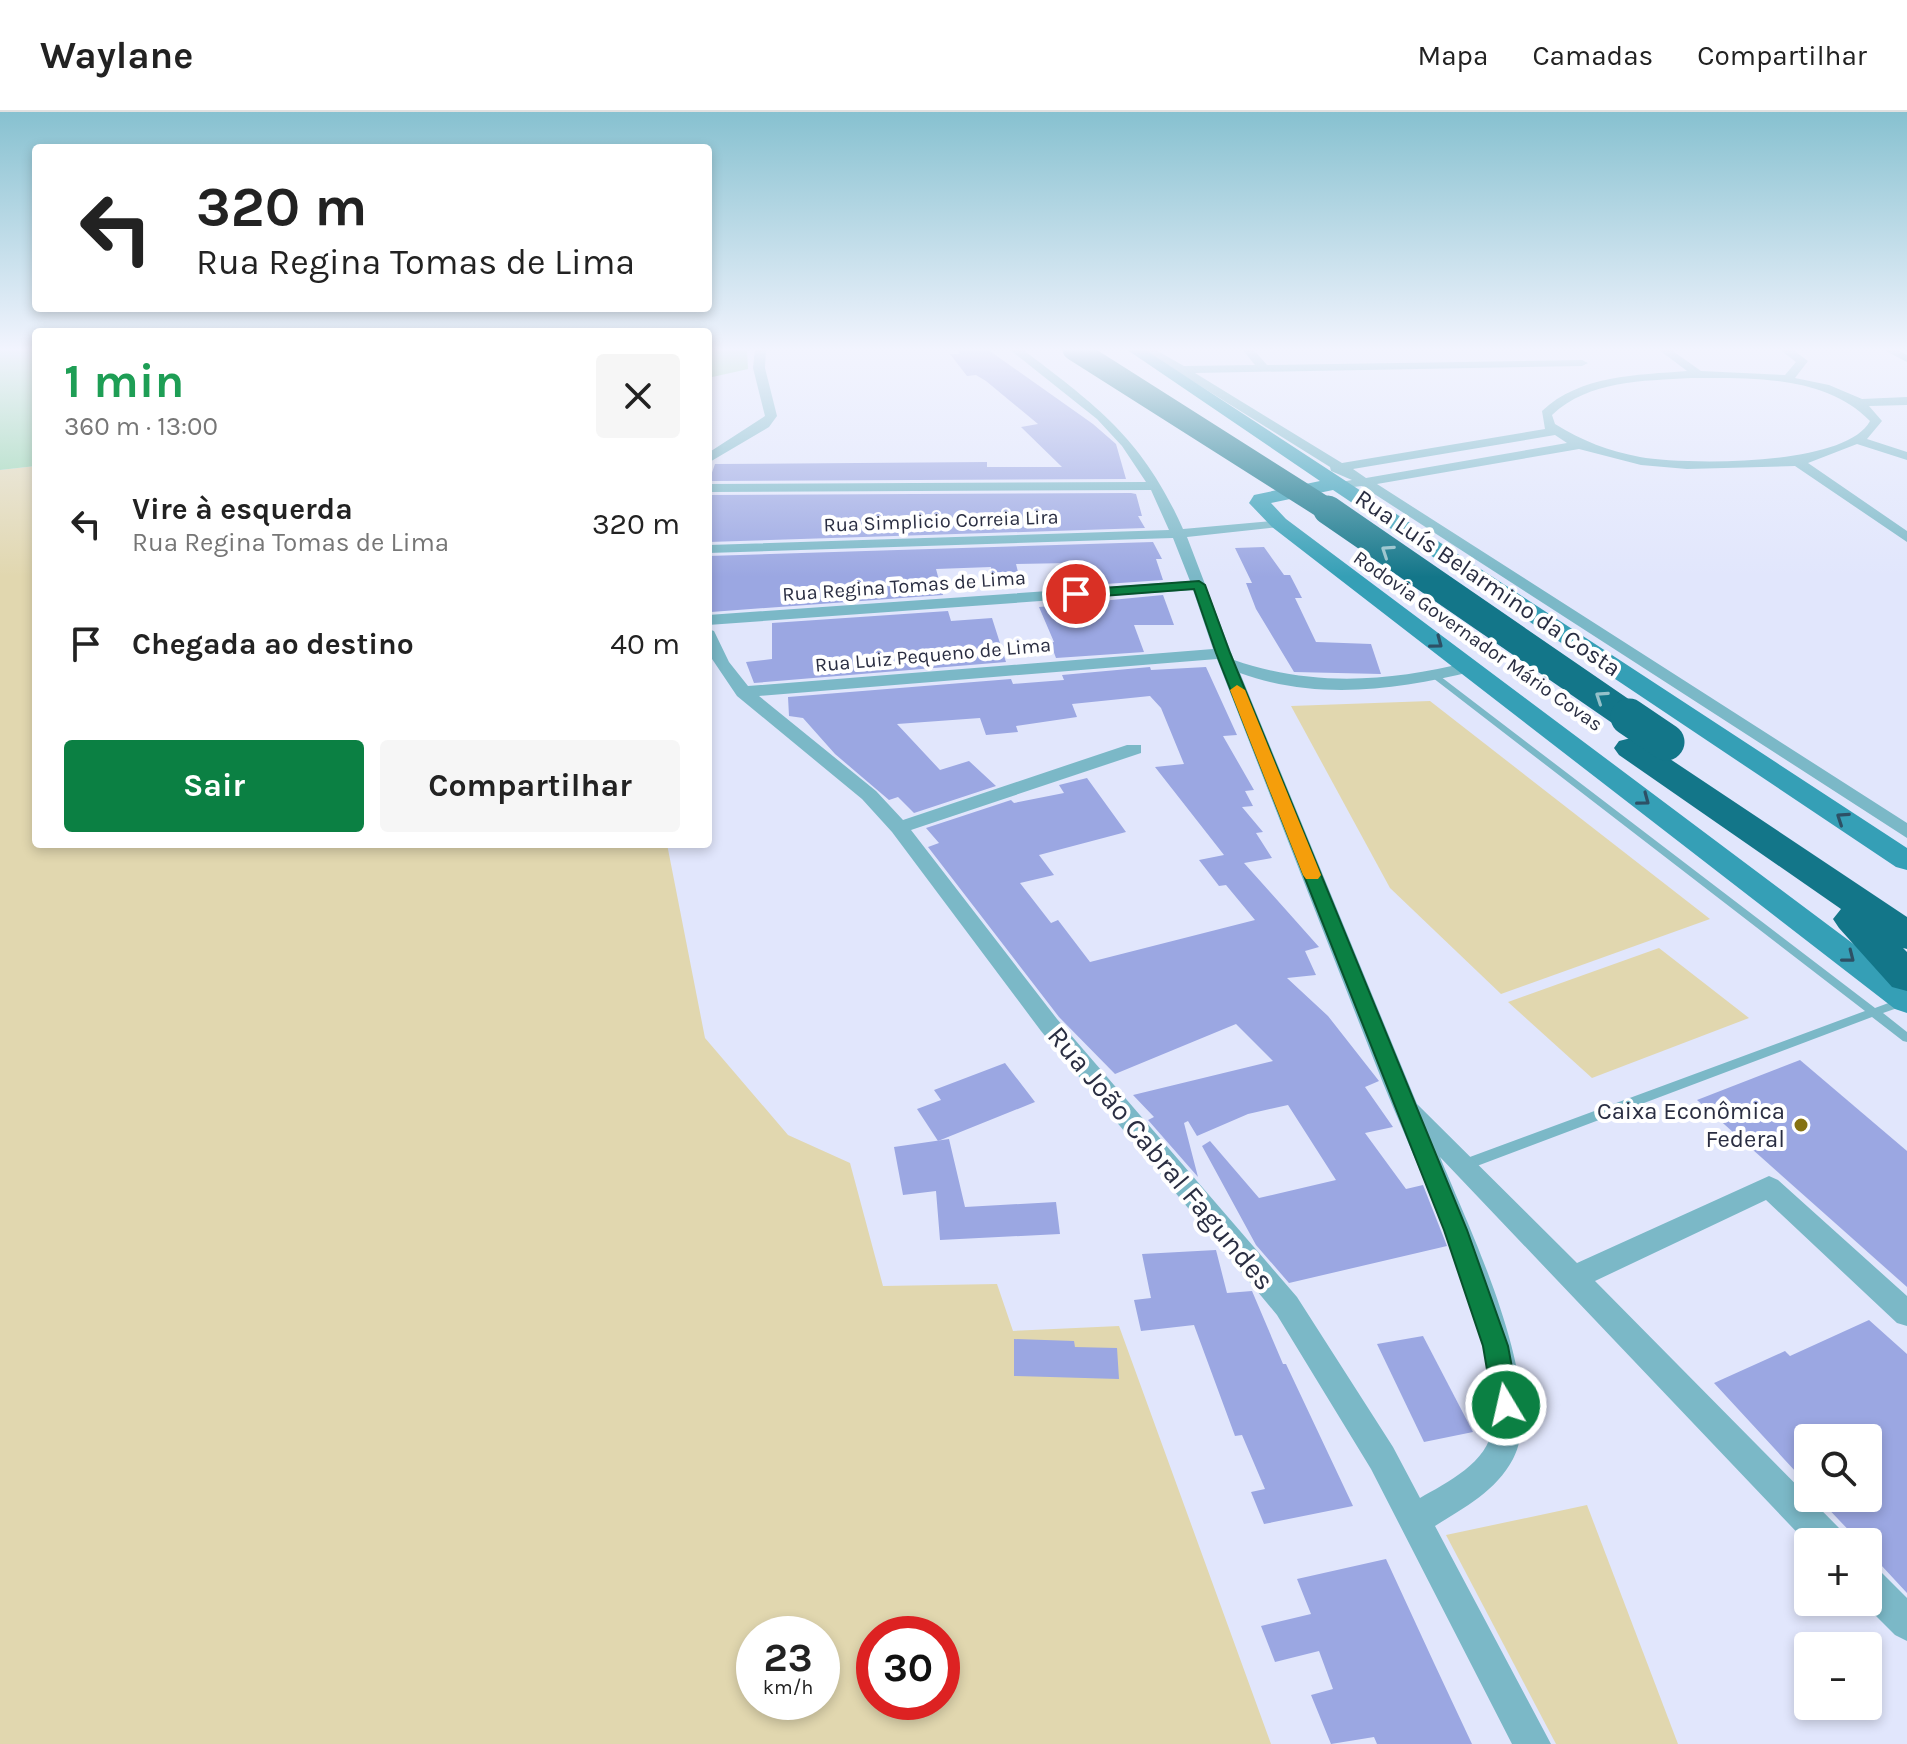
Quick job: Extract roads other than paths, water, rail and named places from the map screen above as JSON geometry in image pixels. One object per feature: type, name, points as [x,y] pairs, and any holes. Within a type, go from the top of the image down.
[{"type":"highway","name":"Rodovia Governador Mário Covas","points":[[1163,425],[1648,745],[1907,904]]},
{"type":"highway","name":"Rodovia Governador Mário Covas","points":[[1194,425],[1319,504],[1648,745],[1802,863],[1907,936]]},
{"type":"highway","points":[[1802,863],[1907,977]]},
{"type":"main road","points":[[1250,425],[1319,470],[1348,479]]},
{"type":"main road","name":"Rua Luís Belarmino da Costa","points":[[1907,861],[1348,479],[1261,499],[1259,503],[1264,511],[1279,523],[1907,1001]]},
{"type":"street","points":[[712,457],[763,425]]},
{"type":"street","points":[[1107,425],[1126,441],[1155,486],[1199,585],[1225,658],[1455,1230],[1496,1346],[1509,1428],[1500,1455],[1480,1478],[1415,1520]]},
{"type":"street","points":[[1265,425],[1907,832]]},
{"type":"street","points":[[1549,425],[1579,445],[1641,461],[1687,465],[1798,462],[1857,440],[1874,425]]},
{"type":"street","points":[[1348,479],[1556,431]]},
{"type":"street","points":[[1857,440],[1907,456]]},
{"type":"street","points":[[1348,479],[1579,445]]},
{"type":"street","points":[[1798,462],[1907,538]]},
{"type":"street","points":[[712,488],[1155,486]]},
{"type":"street","name":"Rua Simplicio Correia Lira","points":[[712,549],[1175,534],[1279,523]]},
{"type":"street","name":"Rua Regina Tomas de Lima","points":[[712,620],[1199,585]]},
{"type":"street","name":"Rua João Cabral Fagundes","points":[[712,643],[721,663],[743,692],[869,795],[899,828],[1049,1025],[1287,1306],[1336,1380],[1415,1520],[1532,1744]]},
{"type":"street","points":[[1225,658],[1298,685],[1349,685],[1436,676],[1468,667]]},
{"type":"street","name":"Rua Luiz Pequeno de Lima","points":[[743,692],[1225,658]]},
{"type":"street","points":[[899,828],[1134,749]]},
{"type":"street","points":[[1404,1104],[1815,1528]]},
{"type":"street","points":[[1573,1278],[1769,1187],[1907,1314]]},
{"type":"street","points":[[1882,1597],[1907,1623]]},
{"type":"lane","points":[[1436,676],[1907,1038]]},
{"type":"lane","points":[[1464,1165],[1907,1001]]},
{"type":"place","name":"Caixa Econômica Federal","points":[[1801,1125]]}]
